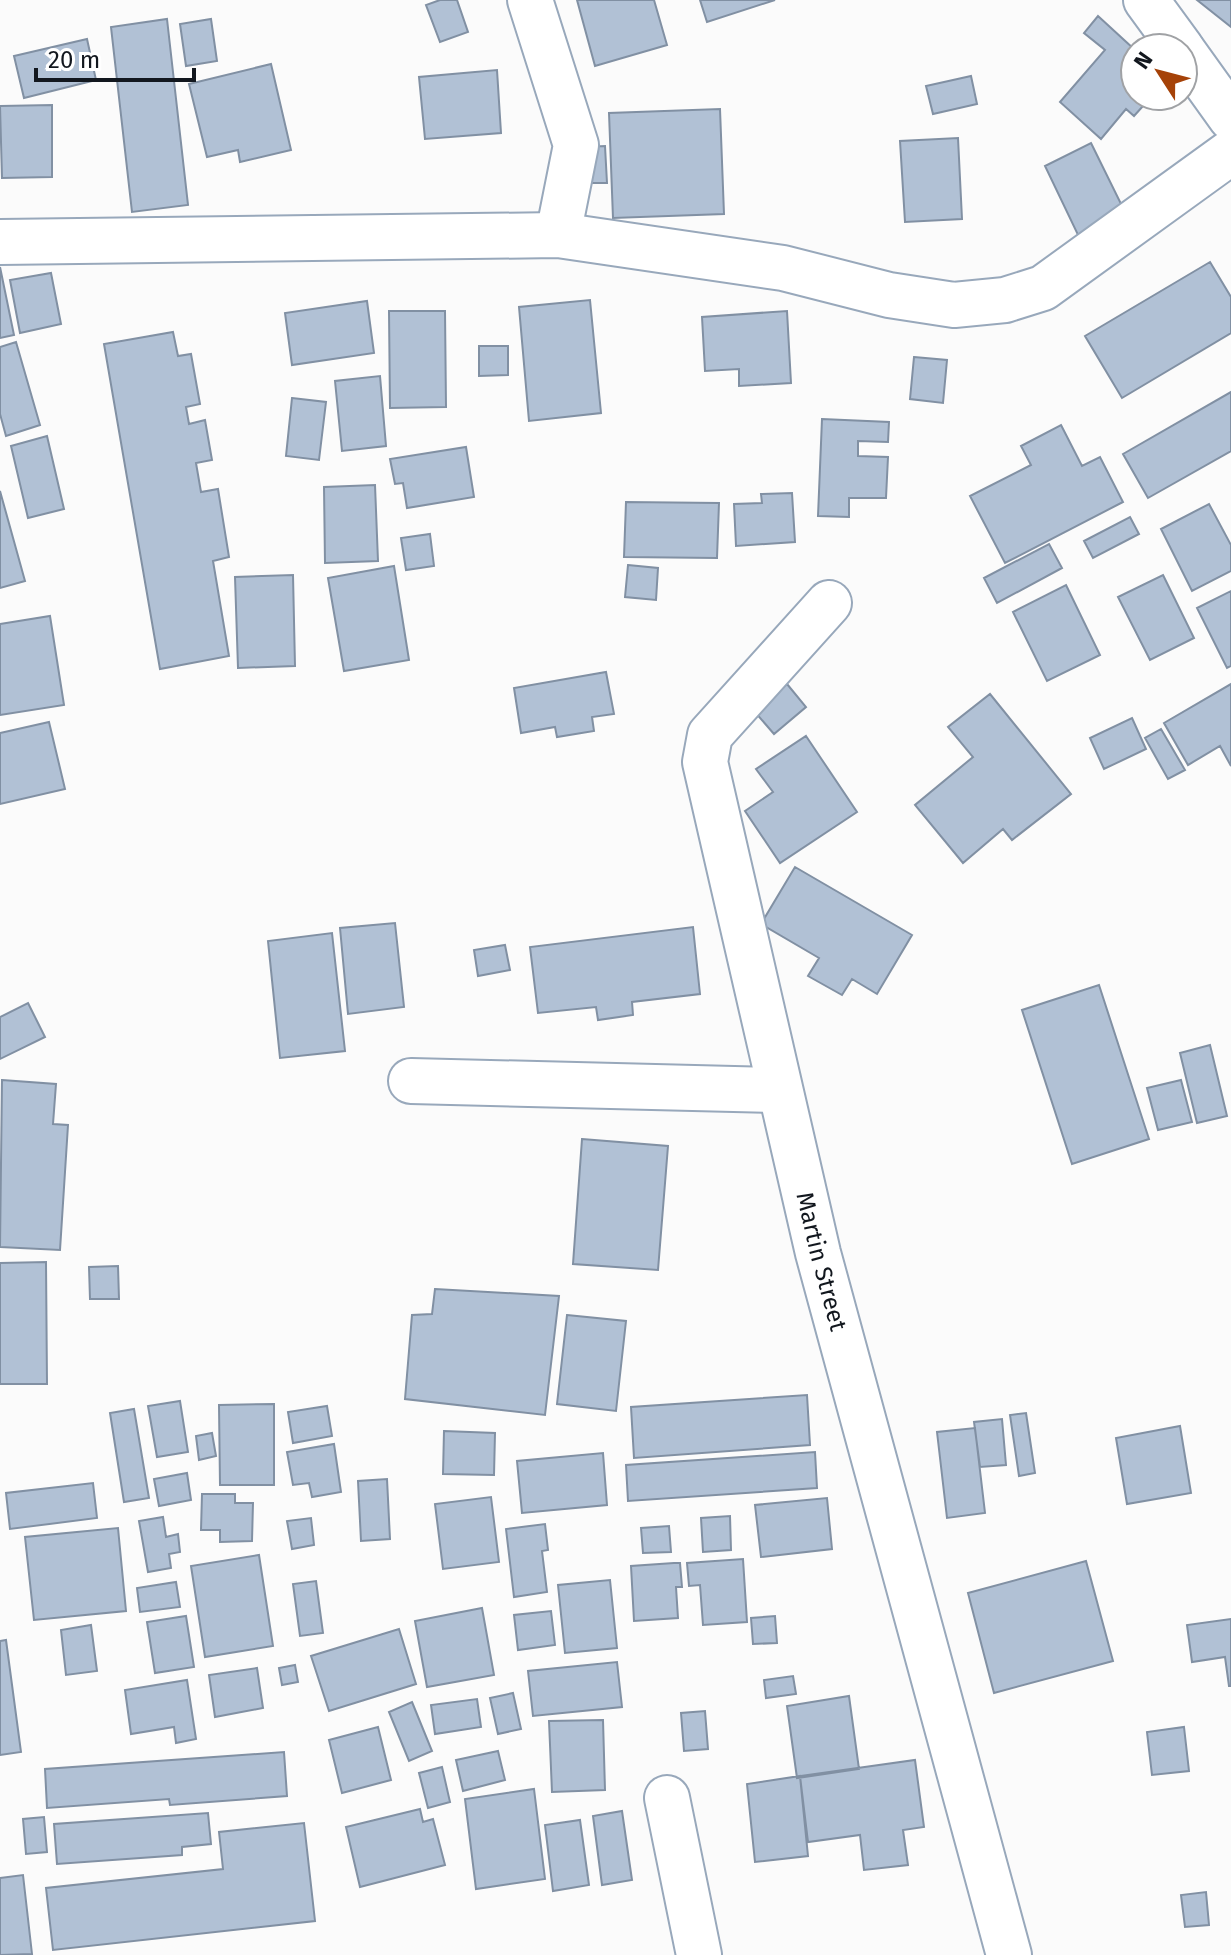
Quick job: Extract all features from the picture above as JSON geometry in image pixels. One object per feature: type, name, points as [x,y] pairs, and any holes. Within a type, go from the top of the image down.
[{"type":"street","points":[[530,0],[576,145],[558,235]]},
{"type":"street","points":[[1146,0],[1169,32]]},
{"type":"street","points":[[1199,74],[1231,118]]},
{"type":"street","points":[[0,242],[558,235],[783,268],[889,295],[954,305],[1005,300],[1043,288],[1231,152]]},
{"type":"street","name":"Martin Street","points":[[829,603],[710,735],[705,762],[822,1268],[1009,1955]]},
{"type":"street","points":[[411,1081],[779,1090]]},
{"type":"street","points":[[667,1798],[699,1955]]},
{"type":"building","points":[[440,0],[457,0],[468,32],[440,42],[426,5]]},
{"type":"building","points":[[577,0],[654,0],[667,45],[595,66]]},
{"type":"building","points":[[700,0],[775,0],[707,22]]},
{"type":"building","points":[[1197,0],[1231,0],[1231,27]]},
{"type":"building","points":[[1098,16],[1119,35],[1119,112],[1124,112],[1101,139],[1060,102],[1105,50],[1084,33]]},
{"type":"building","points":[[167,19],[188,205],[132,212],[111,27]]},
{"type":"building","points":[[211,19],[217,61],[186,66],[180,24]]},
{"type":"building","points":[[87,39],[96,80],[24,98],[14,56]]},
{"type":"building","points":[[271,64],[291,150],[240,162],[238,150],[207,157],[189,84]]},
{"type":"building","points":[[497,70],[501,133],[425,139],[419,77]]},
{"type":"building","points":[[971,76],[977,104],[933,114],[926,86]]},
{"type":"building","points":[[52,105],[52,177],[2,178],[0,106]]},
{"type":"building","points":[[720,109],[724,214],[613,218],[609,113]]},
{"type":"building","points":[[958,138],[962,219],[905,222],[900,141]]},
{"type":"building","points":[[1091,143],[1126,214],[1079,237],[1045,166]]},
{"type":"building","points":[[605,146],[607,183],[584,183],[582,147]]},
{"type":"building","points":[[1210,262],[1231,297],[1231,333],[1122,398],[1085,336]]},
{"type":"building","points":[[0,267],[14,335],[0,338]]},
{"type":"building","points":[[51,273],[61,324],[20,333],[10,280]]},
{"type":"building","points":[[590,300],[601,413],[529,421],[519,307]]},
{"type":"building","points":[[367,301],[374,353],[292,365],[285,313]]},
{"type":"building","points":[[389,311],[445,311],[446,407],[390,408]]},
{"type":"building","points":[[787,311],[791,383],[739,386],[739,369],[705,371],[702,317]]},
{"type":"building","points":[[173,332],[178,356],[191,354],[200,404],[186,407],[189,424],[205,420],[212,460],[196,463],[201,492],[218,489],[229,557],[213,561],[229,656],[160,669],[104,344]]},
{"type":"building","points":[[16,342],[40,425],[6,436],[0,414],[0,347]]},
{"type":"building","points":[[479,346],[508,346],[508,375],[479,376]]},
{"type":"building","points":[[914,357],[947,360],[943,403],[910,399]]},
{"type":"building","points":[[380,376],[386,446],[342,451],[335,381]]},
{"type":"building","points":[[1231,392],[1231,451],[1148,498],[1123,454]]},
{"type":"building","points":[[292,398],[326,402],[319,460],[286,456]]},
{"type":"building","points":[[822,419],[889,422],[888,442],[858,441],[858,456],[888,457],[886,498],[849,498],[849,517],[818,516]]},
{"type":"building","points":[[1061,425],[1082,466],[1100,457],[1123,502],[1005,563],[970,496],[1031,465],[1021,446]]},
{"type":"building","points":[[47,436],[64,509],[28,518],[11,446]]},
{"type":"building","points":[[466,447],[474,497],[407,508],[403,483],[395,484],[390,459]]},
{"type":"building","points":[[375,485],[378,561],[325,563],[324,487]]},
{"type":"building","points":[[0,491],[25,581],[0,588]]},
{"type":"building","points":[[792,493],[795,542],[736,546],[734,504],[762,503],[761,494]]},
{"type":"building","points":[[626,502],[719,503],[717,558],[624,557]]},
{"type":"building","points":[[1209,504],[1231,545],[1231,571],[1192,591],[1161,529]]},
{"type":"building","points":[[1130,517],[1139,534],[1093,558],[1084,541]]},
{"type":"building","points":[[430,534],[434,566],[406,570],[401,538]]},
{"type":"building","points":[[1049,544],[1062,568],[997,603],[984,578]]},
{"type":"building","points":[[628,565],[658,568],[656,600],[625,597]]},
{"type":"building","points":[[394,566],[409,660],[344,671],[328,578]]},
{"type":"building","points":[[293,575],[295,666],[238,668],[235,577]]},
{"type":"building","points":[[1163,575],[1194,638],[1150,660],[1118,597]]},
{"type":"building","points":[[1066,585],[1100,655],[1047,681],[1013,612]]},
{"type":"building","points":[[1231,591],[1231,666],[1227,668],[1197,608]]},
{"type":"building","points":[[50,616],[64,705],[0,715],[0,624]]},
{"type":"building","points":[[606,672],[614,714],[592,717],[594,731],[557,737],[555,727],[521,733],[514,688]]},
{"type":"building","points":[[787,684],[806,707],[774,734],[755,712]]},
{"type":"building","points":[[1231,684],[1231,766],[1220,746],[1188,765],[1164,723]]},
{"type":"building","points":[[990,694],[1071,794],[1012,840],[1003,829],[963,863],[915,805],[973,757],[948,727]]},
{"type":"building","points":[[1132,718],[1146,749],[1104,769],[1090,738]]},
{"type":"building","points":[[49,722],[65,789],[0,804],[0,733]]},
{"type":"building","points":[[1161,729],[1185,770],[1168,779],[1145,738]]},
{"type":"building","points":[[806,736],[857,812],[780,863],[745,811],[773,792],[756,769]]},
{"type":"building","points":[[795,867],[912,935],[877,994],[852,979],[842,995],[808,976],[819,958],[761,924]]},
{"type":"building","points":[[395,923],[404,1007],[348,1014],[340,928]]},
{"type":"building","points":[[693,927],[700,994],[632,1002],[633,1015],[598,1020],[596,1007],[538,1013],[530,947]]},
{"type":"building","points":[[332,933],[345,1051],[280,1058],[268,941]]},
{"type":"building","points":[[505,945],[510,970],[478,976],[474,950]]},
{"type":"building","points":[[1099,985],[1149,1139],[1072,1164],[1022,1010]]},
{"type":"building","points":[[28,1003],[45,1037],[0,1059],[0,1017]]},
{"type":"building","points":[[1210,1045],[1227,1116],[1197,1123],[1180,1053]]},
{"type":"building","points":[[2,1080],[56,1084],[53,1124],[68,1125],[60,1250],[0,1247]]},
{"type":"building","points":[[1181,1080],[1192,1122],[1158,1130],[1147,1088]]},
{"type":"building","points":[[582,1139],[668,1146],[658,1270],[573,1264]]},
{"type":"building","points":[[46,1262],[47,1384],[0,1384],[0,1263]]},
{"type":"building","points":[[118,1266],[119,1299],[90,1299],[89,1267]]},
{"type":"building","points":[[435,1289],[559,1296],[545,1415],[405,1399],[412,1315],[432,1314]]},
{"type":"building","points":[[567,1315],[626,1321],[616,1411],[557,1404]]},
{"type":"building","points":[[807,1395],[810,1445],[634,1458],[631,1407]]},
{"type":"building","points":[[180,1401],[188,1452],[157,1457],[148,1406]]},
{"type":"building","points":[[274,1404],[274,1485],[220,1485],[219,1405]]},
{"type":"building","points":[[327,1406],[332,1436],[293,1443],[288,1412]]},
{"type":"building","points":[[134,1409],[149,1498],[124,1502],[110,1413]]},
{"type":"building","points":[[1026,1413],[1035,1473],[1019,1476],[1010,1415]]},
{"type":"building","points":[[1002,1419],[1006,1465],[980,1467],[974,1422]]},
{"type":"building","points":[[1180,1426],[1191,1493],[1127,1504],[1116,1438]]},
{"type":"building","points":[[975,1428],[985,1513],[947,1518],[937,1432]]},
{"type":"building","points":[[444,1431],[495,1433],[494,1475],[443,1474]]},
{"type":"building","points":[[212,1433],[216,1456],[199,1460],[196,1436]]},
{"type":"building","points":[[334,1444],[341,1492],[312,1497],[309,1483],[293,1485],[287,1452]]},
{"type":"building","points":[[815,1452],[817,1488],[628,1501],[626,1465]]},
{"type":"building","points":[[603,1453],[607,1505],[522,1513],[517,1461]]},
{"type":"building","points":[[187,1473],[191,1500],[159,1506],[154,1479]]},
{"type":"building","points":[[387,1479],[390,1539],[361,1541],[358,1481]]},
{"type":"building","points":[[93,1483],[97,1518],[10,1529],[6,1493]]},
{"type":"building","points":[[202,1494],[235,1494],[235,1503],[253,1503],[252,1541],[220,1542],[220,1530],[201,1530]]},
{"type":"building","points":[[491,1497],[499,1562],[443,1569],[435,1504]]},
{"type":"building","points":[[827,1498],[832,1549],[761,1557],[755,1505]]},
{"type":"building","points":[[730,1516],[731,1550],[703,1552],[701,1518]]},
{"type":"building","points":[[163,1517],[166,1537],[178,1534],[180,1552],[169,1554],[171,1568],[148,1572],[139,1521]]},
{"type":"building","points":[[311,1518],[314,1545],[292,1549],[287,1521]]},
{"type":"building","points":[[545,1524],[548,1550],[542,1551],[547,1592],[514,1597],[506,1529]]},
{"type":"building","points":[[669,1526],[671,1552],[643,1553],[641,1528]]},
{"type":"building","points":[[118,1528],[126,1611],[34,1620],[25,1537]]},
{"type":"building","points":[[259,1555],[273,1646],[205,1657],[191,1566]]},
{"type":"building","points":[[743,1559],[747,1622],[703,1625],[700,1585],[689,1586],[687,1563]]},
{"type":"building","points":[[1086,1561],[1113,1661],[994,1693],[968,1593]]},
{"type":"building","points":[[680,1563],[682,1587],[676,1587],[678,1618],[634,1621],[631,1566]]},
{"type":"building","points":[[610,1580],[617,1648],[565,1653],[558,1585]]},
{"type":"building","points":[[316,1581],[323,1633],[300,1636],[293,1584]]},
{"type":"building","points":[[176,1582],[180,1607],[140,1612],[137,1588]]},
{"type":"building","points":[[482,1608],[494,1675],[427,1687],[415,1621]]},
{"type":"building","points":[[551,1611],[555,1645],[518,1650],[514,1615]]},
{"type":"building","points":[[186,1616],[194,1667],[155,1673],[147,1622]]},
{"type":"building","points":[[775,1616],[777,1643],[753,1644],[751,1618]]},
{"type":"building","points":[[1231,1619],[1229,1686],[1225,1657],[1192,1662],[1187,1625]]},
{"type":"building","points":[[91,1625],[97,1671],[66,1675],[61,1630]]},
{"type":"building","points":[[399,1629],[416,1684],[329,1711],[311,1656]]},
{"type":"building","points":[[6,1640],[21,1752],[0,1755],[0,1641]]},
{"type":"building","points":[[617,1662],[622,1707],[533,1716],[528,1671]]},
{"type":"building","points":[[295,1665],[298,1682],[282,1685],[279,1668]]},
{"type":"building","points":[[257,1668],[263,1708],[215,1717],[209,1675]]},
{"type":"building","points":[[793,1676],[796,1694],[766,1698],[764,1680]]},
{"type":"building","points":[[187,1680],[196,1739],[176,1743],[174,1727],[131,1734],[125,1690]]},
{"type":"building","points":[[513,1693],[521,1729],[498,1734],[490,1698]]},
{"type":"building","points":[[849,1696],[859,1769],[797,1778],[787,1706]]},
{"type":"building","points":[[477,1699],[481,1727],[435,1734],[431,1705]]},
{"type":"building","points":[[412,1702],[432,1751],[409,1761],[389,1712]]},
{"type":"building","points":[[705,1711],[708,1749],[684,1751],[681,1713]]},
{"type":"building","points":[[603,1720],[605,1790],[552,1792],[549,1721]]},
{"type":"building","points":[[378,1727],[391,1780],[342,1793],[329,1740]]},
{"type":"building","points":[[1184,1727],[1189,1771],[1152,1775],[1147,1732]]},
{"type":"building","points":[[498,1751],[505,1780],[463,1791],[456,1760]]},
{"type":"building","points":[[284,1752],[287,1796],[170,1805],[169,1799],[47,1808],[45,1769]]},
{"type":"building","points":[[915,1760],[924,1827],[903,1830],[908,1865],[864,1870],[860,1835],[808,1842],[800,1776]]},
{"type":"building","points":[[442,1767],[450,1802],[428,1808],[419,1773]]},
{"type":"building","points":[[800,1776],[808,1856],[755,1862],[747,1784]]},
{"type":"building","points":[[534,1789],[545,1879],[476,1889],[465,1799]]},
{"type":"building","points":[[420,1809],[423,1822],[433,1819],[445,1865],[360,1887],[346,1827]]},
{"type":"building","points":[[622,1811],[632,1880],[602,1885],[593,1816]]},
{"type":"building","points":[[208,1813],[211,1844],[182,1847],[182,1855],[57,1864],[54,1824]]},
{"type":"building","points":[[44,1817],[47,1852],[26,1854],[23,1819]]},
{"type":"building","points":[[580,1820],[589,1885],[553,1891],[545,1825]]},
{"type":"building","points":[[304,1823],[315,1921],[53,1950],[46,1888],[223,1869],[219,1832]]},
{"type":"building","points":[[23,1875],[32,1954],[0,1955],[0,1878]]},
{"type":"building","points":[[1206,1892],[1209,1925],[1185,1927],[1181,1895]]}]
